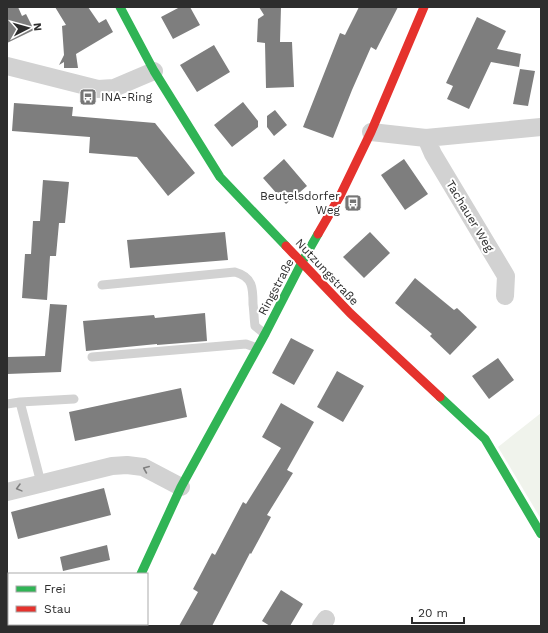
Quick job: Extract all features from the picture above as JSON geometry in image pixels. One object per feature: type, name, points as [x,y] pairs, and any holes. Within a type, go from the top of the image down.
[{"type":"street","name":"Nutzungstraße","points":[[120,7],[154,71],[220,177],[350,313],[485,439],[541,534]]},
{"type":"street","name":"Ringstraße","points":[[141,573],[181,487],[265,334],[302,262],[340,196],[371,132],[424,7]]},
{"type":"street","points":[[7,66],[98,89],[114,88],[154,71]]},
{"type":"street","points":[[371,132],[426,138],[541,127]]},
{"type":"street","name":"Tachauer Weg","points":[[426,138],[433,154],[506,276],[505,296]]},
{"type":"street","points":[[7,492],[112,466],[127,465],[143,467],[181,487]]},
{"type":"lane","points":[[102,285],[235,272],[242,274],[249,280],[253,288],[254,326],[265,334]]},
{"type":"lane","points":[[92,357],[246,344],[257,348]]},
{"type":"lane","points":[[7,404],[74,399]]},
{"type":"lane","points":[[20,402],[40,483]]},
{"type":"shaded area","points":[[541,413],[541,519],[498,447]]},
{"type":"building","points":[[7,7],[18,7],[22,16],[26,14],[34,30],[7,43]]},
{"type":"building","points":[[55,7],[88,7],[99,23],[106,19],[113,32],[76,54],[78,68],[64,68],[64,62],[59,65],[64,55],[62,26],[66,25]]},
{"type":"building","points":[[180,7],[190,7],[200,25],[173,39],[161,17]]},
{"type":"building","points":[[259,7],[281,7],[280,42],[292,42],[294,87],[266,88],[265,43],[257,42],[258,19],[264,15]]},
{"type":"building","points":[[359,7],[398,7],[376,50],[371,47],[333,138],[303,127],[340,33],[345,35]]},
{"type":"building","points":[[477,17],[506,31],[497,49],[521,54],[519,67],[491,62],[469,109],[447,99],[453,86],[446,83]]},
{"type":"building","points":[[214,45],[230,72],[197,92],[180,65]]},
{"type":"building","points":[[520,69],[535,71],[528,106],[513,104]]},
{"type":"building","points":[[243,102],[258,121],[258,127],[232,147],[214,125]]},
{"type":"building","points":[[14,103],[73,107],[72,116],[155,123],[195,173],[168,196],[137,157],[89,153],[90,137],[12,131]]},
{"type":"building","points":[[275,110],[287,125],[274,136],[267,127],[267,116]]},
{"type":"building","points":[[284,159],[307,186],[286,204],[263,178]]},
{"type":"building","points":[[404,159],[428,194],[405,210],[381,175]]},
{"type":"building","points":[[43,180],[69,182],[65,223],[59,223],[56,256],[50,256],[47,300],[22,298],[25,254],[31,254],[33,221],[40,221]]},
{"type":"building","points":[[225,232],[228,260],[130,268],[127,240]]},
{"type":"building","points":[[370,232],[390,253],[364,278],[343,257]]},
{"type":"building","points":[[415,278],[454,310],[457,308],[477,327],[450,355],[430,336],[432,334],[395,303]]},
{"type":"building","points":[[50,304],[67,305],[61,372],[7,374],[7,357],[45,356]]},
{"type":"building","points":[[205,313],[207,341],[86,351],[83,321],[154,315],[155,318]]},
{"type":"building","points":[[291,338],[314,350],[294,385],[272,373]]},
{"type":"building","points":[[498,358],[514,380],[489,399],[472,376]]},
{"type":"building","points":[[337,371],[364,386],[343,422],[317,407]]},
{"type":"building","points":[[181,388],[187,417],[75,441],[69,412]]},
{"type":"building","points":[[281,403],[314,422],[287,470],[293,473],[267,515],[271,517],[251,554],[250,553],[212,626],[179,626],[198,592],[193,589],[212,553],[215,555],[243,502],[246,504],[281,448],[262,437]]},
{"type":"building","points":[[104,488],[111,515],[18,539],[11,512]]},
{"type":"building","points":[[107,545],[110,560],[63,571],[60,557]]},
{"type":"building","points":[[281,590],[303,604],[290,626],[270,626],[262,621]]},
{"type":"traffic: fast","points":[[120,7],[154,71],[220,177],[286,246]]},
{"type":"traffic: fast","points":[[141,573],[181,487],[318,234]]},
{"type":"traffic: fast","points":[[440,397],[485,439],[541,534]]},
{"type":"traffic: jam","points":[[318,234],[340,196],[371,132],[424,7]]},
{"type":"traffic: jam","points":[[286,246],[350,313],[440,397]]},
{"type":"place","name":"INA-Ring","points":[[88,97]]},
{"type":"place","name":"Beutelsdorfer Weg","points":[[353,203]]}]
